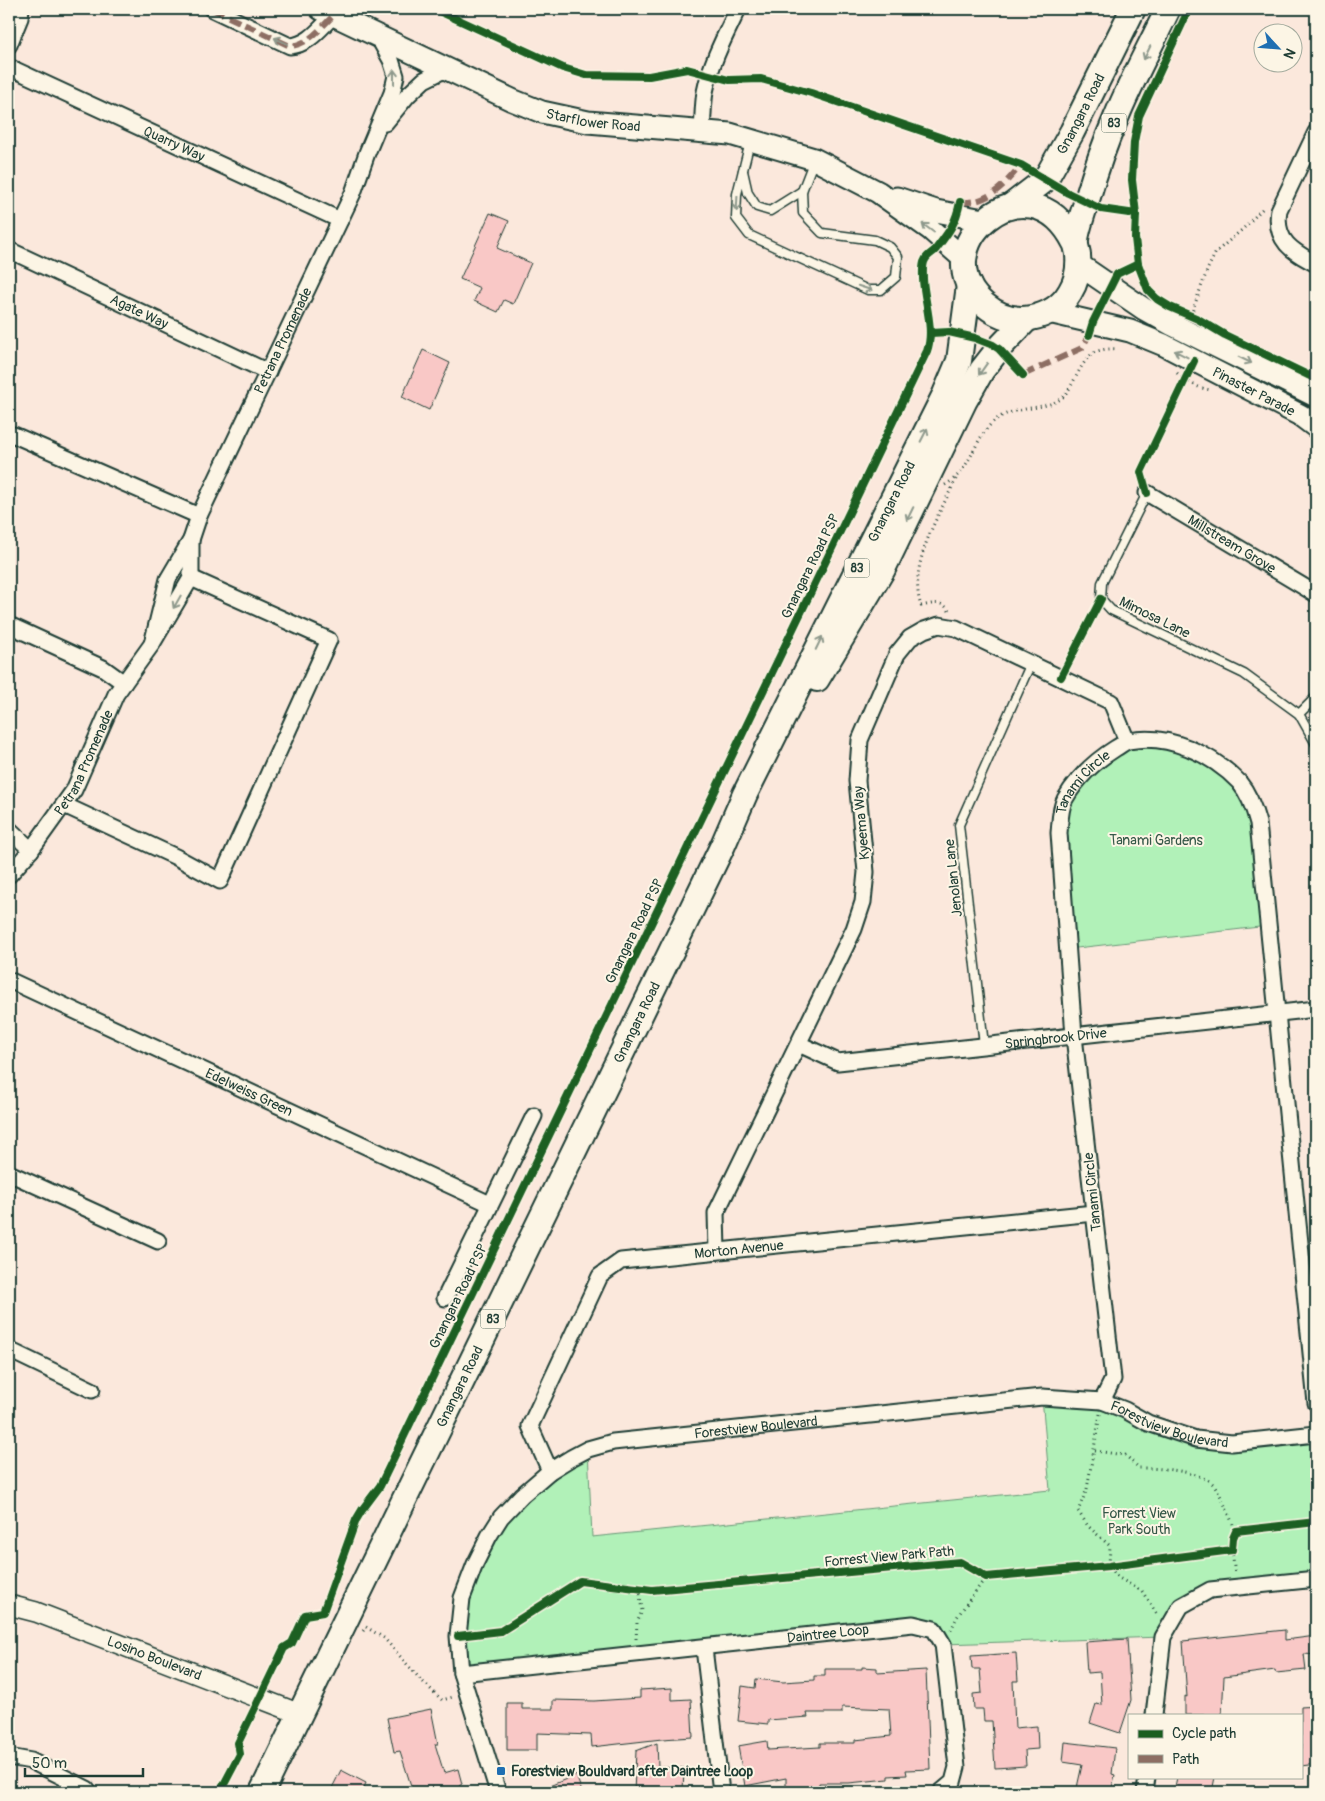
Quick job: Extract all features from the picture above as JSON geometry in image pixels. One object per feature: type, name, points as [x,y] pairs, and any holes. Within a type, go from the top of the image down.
[{"type":"main road","name":"Gnangara Road","points":[[1012,206],[1045,180],[1072,132],[1133,9]]},
{"type":"main road","name":"83","points":[[1077,254],[1068,229],[1057,218],[1043,209],[1028,206],[1012,206],[996,212],[983,220],[974,232],[968,245],[965,260],[966,272],[969,285],[979,300],[992,311],[1009,318],[1027,319],[1038,317],[1061,303],[1070,292],[1076,279],[1077,254],[1100,159],[1116,117],[1168,9]]},
{"type":"main road","name":"Starflower Road","points":[[328,12],[512,100],[557,116],[604,124],[730,134],[814,160],[878,192],[936,211],[983,220]]},
{"type":"main road","name":"Starflower Road","points":[[878,192],[930,229],[965,260]]},
{"type":"main road","name":"Pinaster Parade","points":[[1077,254],[1144,309],[1316,396]]},
{"type":"main road","name":"Gnangara Road","points":[[262,1792],[723,845],[745,794],[819,642],[945,394],[959,361],[969,285]]},
{"type":"main road","name":"Pinaster Parade","points":[[1049,312],[1130,331],[1164,345],[1300,415],[1316,427]]},
{"type":"main road","name":"Gnangara Road","points":[[723,845],[756,790],[801,705],[883,569],[965,400],[982,370],[1000,347],[1027,319]]},
{"type":"street","points":[[212,9],[290,46],[300,46],[311,38],[328,12]]},
{"type":"street","points":[[702,131],[705,94],[709,75],[714,59],[738,9]]},
{"type":"street","points":[[9,45],[24,12]]},
{"type":"street","name":"Petrana Promenade","points":[[191,540],[199,516],[360,177],[392,93],[396,76],[391,60],[377,35]]},
{"type":"street","name":"Quarry Way","points":[[9,67],[340,220]]},
{"type":"street","name":"Petrana Promenade","points":[[373,140],[408,95],[424,80],[446,69]]},
{"type":"street","points":[[1316,132],[1279,210],[1277,222],[1278,229],[1294,252],[1316,264]]},
{"type":"street","name":"Agate Way","points":[[9,250],[268,372]]},
{"type":"street","points":[[14,435],[199,516]]},
{"type":"street","name":"Millstream Grove","points":[[1147,494],[1316,594]]},
{"type":"street","points":[[64,805],[176,856],[220,882],[329,640],[191,578],[191,540]]},
{"type":"street","points":[[152,644],[168,580],[191,540]]},
{"type":"street","name":"Petrana Promenade","points":[[9,875],[31,850],[74,790],[116,694],[152,644],[191,578]]},
{"type":"street","points":[[9,625],[103,668],[124,683]]},
{"type":"street","name":"Kyeema Way","points":[[717,1251],[716,1213],[854,928],[863,902],[866,872],[857,781],[860,740],[897,654],[910,638],[924,630],[939,625],[956,628],[1111,702],[1127,741]]},
{"type":"street","name":"Tanami Circle","points":[[1102,1401],[1113,1379],[1074,1036],[1058,833],[1064,801],[1079,778],[1101,757],[1127,741],[1154,740],[1191,748],[1217,763],[1239,783],[1251,800],[1258,823],[1316,1403]]},
{"type":"street","points":[[9,829],[31,850]]},
{"type":"street","name":"Edelweiss Green","points":[[9,980],[490,1204]]},
{"type":"street","name":"Springbrook Drive","points":[[799,1044],[838,1062],[1316,1009]]},
{"type":"street","points":[[445,1298],[534,1116]]},
{"type":"street","points":[[9,1173],[158,1241]]},
{"type":"street","name":"Morton Avenue","points":[[550,1471],[530,1426],[600,1276],[621,1261],[1094,1213]]},
{"type":"street","points":[[9,1350],[92,1390]]},
{"type":"street","name":"Forestview Boulevard","points":[[498,1792],[461,1673],[458,1636],[462,1598],[475,1564],[489,1536],[501,1518],[522,1495],[550,1471],[588,1449],[613,1442],[1042,1398],[1102,1401],[1125,1410],[1148,1423],[1196,1439],[1232,1443],[1316,1434]]},
{"type":"street","points":[[1154,1714],[1163,1637],[1181,1606],[1210,1590],[1316,1579]]},
{"type":"street","name":"Losino Boulevard","points":[[9,1605],[36,1612],[300,1714]]},
{"type":"street","name":"Daintree Loop","points":[[461,1673],[913,1624],[934,1629],[943,1644]]},
{"type":"street","points":[[942,1792],[953,1782],[957,1767],[943,1644]]},
{"type":"street","points":[[704,1648],[721,1792]]},
{"type":"street","points":[[9,1757],[31,1761],[87,1789],[89,1792]]},
{"type":"street","points":[[1145,1792],[1147,1778]]},
{"type":"lane","points":[[751,140],[737,194],[736,218],[749,235],[868,290],[881,290],[896,277],[898,257],[890,247],[876,240],[822,233],[803,213],[802,191],[814,160]]},
{"type":"lane","points":[[743,169],[748,193],[757,207],[770,211],[802,191]]},
{"type":"lane","name":"Mimosa Lane","points":[[1147,494],[1102,583],[1101,599],[1111,610],[1244,674],[1300,714],[1316,744]]},
{"type":"lane","name":"Jenolan Lane","points":[[984,1045],[959,825],[1031,663]]},
{"type":"lane","points":[[1300,714],[1316,698]]},
{"type":"path","points":[[1191,315],[1208,268],[1216,252],[1244,228]]},
{"type":"path","points":[[919,496],[946,485],[957,476],[990,426],[997,419],[1010,412],[1045,405],[1063,397],[1082,364],[1092,353],[1105,348],[1121,349]]},
{"type":"path","points":[[1181,388],[1194,361]]},
{"type":"path","points":[[1169,369],[1202,389],[1219,392]]},
{"type":"path","points":[[956,628],[948,608],[938,603],[921,606],[919,598],[920,562],[957,476]]},
{"type":"path","points":[[1102,1401],[1095,1451],[1087,1489],[1078,1511],[1088,1526],[1110,1546],[1109,1566],[1117,1576],[1142,1591],[1154,1612],[1168,1628]]},
{"type":"path","points":[[1095,1451],[1125,1455],[1139,1468],[1156,1468],[1192,1473],[1214,1485],[1235,1539],[1237,1587]]},
{"type":"path","points":[[1223,1551],[1235,1539]]},
{"type":"path","points":[[1100,1567],[1119,1565]]},
{"type":"path","points":[[943,1644],[983,1575],[996,1576]]},
{"type":"path","points":[[629,1587],[642,1589],[642,1611],[637,1623],[635,1655]]},
{"type":"path","points":[[344,1625],[359,1637],[366,1627],[384,1638],[420,1679],[442,1700],[453,1697],[452,1687]]},
{"type":"green space","name":"Tanami Gardens","points":[[1127,741],[1191,748],[1251,800],[1268,926],[1068,949],[1059,833],[1079,778]]},
{"type":"green space","name":"Forrest View Park South","points":[[1042,1397],[1102,1401],[1196,1439],[1316,1434],[1316,1579],[1210,1590],[1181,1606],[1163,1637],[943,1644],[934,1629],[461,1673],[462,1598],[501,1517],[588,1449],[592,1537],[1050,1490]]},
{"type":"building","points":[[490,213],[509,221],[497,248],[531,263],[513,304],[504,300],[498,312],[474,301],[480,288],[460,279]]},
{"type":"building","points":[[423,350],[450,363],[429,410],[402,397]]},
{"type":"building","points":[[1285,1630],[1285,1640],[1316,1636],[1316,1655],[1304,1654],[1306,1670],[1276,1673],[1275,1670],[1224,1677],[1222,1714],[1185,1714],[1185,1696],[1187,1697],[1183,1641]]},
{"type":"building","points":[[1127,1639],[1131,1700],[1120,1733],[1090,1723],[1096,1704],[1102,1705],[1100,1672],[1087,1673],[1085,1642]]},
{"type":"building","points":[[1016,1653],[1018,1681],[1013,1681],[1015,1728],[1037,1726],[1038,1749],[1025,1750],[1026,1766],[995,1768],[992,1721],[984,1721],[983,1709],[974,1709],[973,1694],[982,1693],[980,1669],[972,1669],[971,1656]]},
{"type":"building","points":[[862,1667],[877,1668],[877,1673],[926,1670],[930,1769],[906,1770],[907,1775],[888,1776],[888,1779],[849,1783],[819,1783],[819,1788],[786,1790],[786,1778],[745,1786],[738,1746],[767,1741],[768,1750],[820,1747],[820,1743],[855,1743],[855,1740],[891,1736],[889,1709],[842,1707],[842,1713],[807,1713],[808,1717],[768,1720],[768,1724],[738,1721],[742,1686],[755,1688],[756,1679],[783,1682],[814,1680],[814,1676],[825,1676],[825,1669],[862,1669]]},
{"type":"building","points":[[672,1688],[672,1700],[691,1699],[693,1737],[592,1747],[591,1735],[537,1733],[537,1750],[507,1750],[507,1703],[522,1703],[522,1709],[553,1709],[553,1700],[594,1701],[640,1698],[640,1690]]},
{"type":"building","points":[[1316,1706],[1316,1764],[1302,1766],[1301,1707]]},
{"type":"building","points":[[431,1709],[438,1744],[435,1744],[444,1773],[458,1769],[462,1784],[459,1786],[461,1792],[413,1792],[400,1751],[394,1752],[387,1718]]},
{"type":"building","points":[[1065,1742],[1115,1748],[1112,1774],[1115,1775],[1111,1792],[1076,1792],[1082,1765],[1063,1762]]},
{"type":"building","points":[[657,1743],[658,1767],[684,1768],[683,1792],[634,1792],[636,1751]]},
{"type":"building","points":[[341,1770],[366,1783],[362,1792],[330,1792]]},
{"type":"building","points":[[576,1775],[582,1792],[535,1792]]},
{"type":"building","points":[[1177,1778],[1215,1778],[1212,1792],[1174,1792]]},
{"type":"marked path","points":[[212,9],[290,46],[309,39],[334,15]]},
{"type":"marked path","points":[[960,202],[979,200],[995,192],[1021,165]]},
{"type":"marked path","points":[[1023,375],[1082,348],[1089,335]]},
{"type":"cycle path","points":[[435,9],[563,68],[586,75],[649,76],[687,69],[729,80],[761,79],[811,93],[1021,165],[1068,193],[1101,209],[1136,214]]},
{"type":"cycle path","points":[[1189,9],[1139,116],[1134,142],[1132,180],[1136,214],[1135,238],[1138,264],[1148,290],[1157,299],[1198,319],[1225,335],[1316,379]]},
{"type":"cycle path","name":"Gnangara Road PSP","points":[[220,1792],[240,1754],[238,1743],[284,1648],[292,1643],[305,1615],[323,1612],[356,1520],[380,1486],[927,351],[930,325],[924,288],[923,264],[951,227],[960,202]]},
{"type":"cycle path","points":[[1089,335],[1093,322],[1117,274],[1138,264]]},
{"type":"cycle path","points":[[931,333],[949,332],[975,338],[993,345],[1023,375]]},
{"type":"cycle path","points":[[1147,493],[1141,472],[1194,361]]},
{"type":"cycle path","points":[[1061,677],[1101,599]]},
{"type":"cycle path","name":"Forrest View Park Path","points":[[458,1636],[501,1631],[580,1581],[652,1590],[960,1562],[986,1577],[1109,1566],[1232,1550],[1236,1531],[1316,1522]]},
{"type":"place","name":"Forestview Bouldvard after Daintree Loop","points":[[501,1771]]}]
